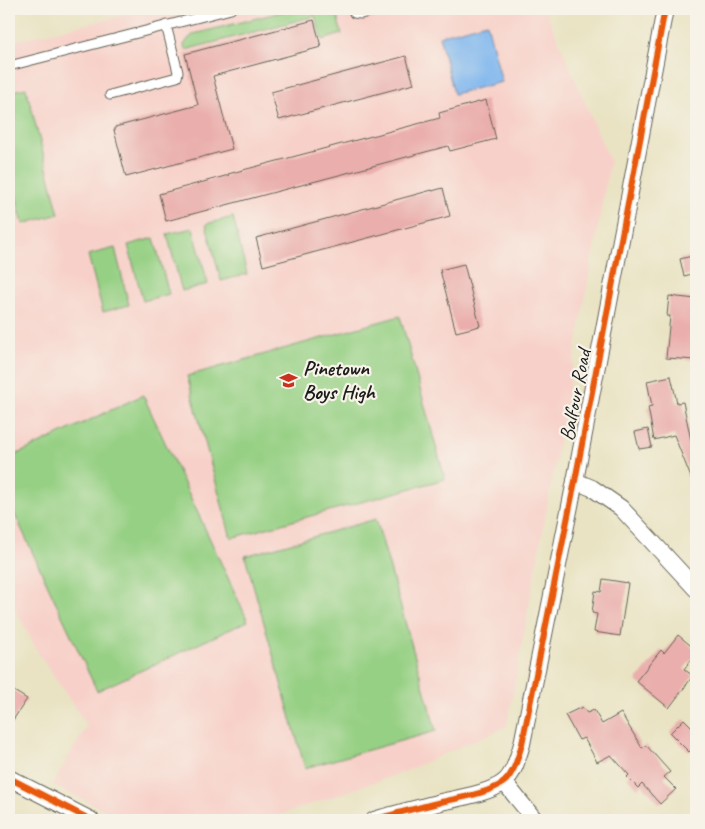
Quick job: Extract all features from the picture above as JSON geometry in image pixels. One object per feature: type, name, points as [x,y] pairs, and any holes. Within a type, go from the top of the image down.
[{"type":"street","name":"Balfour Road","points":[[504,782],[517,761],[522,744],[575,481],[665,9]]},
{"type":"street","points":[[575,481],[592,488],[622,508],[696,589]]},
{"type":"street","points":[[9,778],[91,820]]},
{"type":"street","points":[[374,820],[480,792],[504,782],[535,820]]},
{"type":"lane","points":[[9,66],[231,9]]},
{"type":"lane","points":[[353,9],[354,13],[361,14],[380,9]]},
{"type":"lane","points":[[110,95],[177,77],[178,72],[166,25]]},
{"type":"shaded area","name":"Pinetown Boys High","points":[[150,9],[545,9],[610,161],[507,726],[404,772],[265,820],[126,820],[52,785],[87,726],[39,654],[9,598],[9,42]]},
{"type":"green space","points":[[293,9],[333,9],[342,34],[322,40],[315,16],[185,50],[184,45],[194,34]]},
{"type":"green space","points":[[26,88],[59,214],[23,224],[9,169],[9,92]]},
{"type":"green space","points":[[233,217],[247,274],[221,281],[206,224]]},
{"type":"green space","points":[[193,228],[208,284],[182,291],[167,234]]},
{"type":"green space","points":[[154,238],[169,294],[143,301],[128,245]]},
{"type":"green space","points":[[115,248],[129,305],[103,312],[88,255]]},
{"type":"green space","points":[[400,316],[445,479],[231,538],[187,376]]},
{"type":"green space","points":[[143,395],[248,621],[97,691],[9,502],[9,458]]},
{"type":"green space","points":[[376,519],[436,731],[305,768],[245,556]]},
{"type":"water","points":[[487,23],[502,82],[454,94],[439,36]]},
{"type":"building","points":[[314,20],[321,47],[213,76],[232,149],[126,177],[114,130],[115,127],[198,105],[185,54]]},
{"type":"building","points":[[406,56],[414,84],[279,120],[271,92]]},
{"type":"building","points":[[486,100],[496,139],[450,151],[448,146],[166,221],[159,194],[440,118],[439,113]]},
{"type":"building","points":[[443,188],[450,216],[263,266],[256,238]]},
{"type":"building","points":[[696,255],[696,273],[684,276],[680,259]]},
{"type":"building","points":[[464,264],[480,326],[456,332],[440,270]]},
{"type":"building","points":[[669,296],[696,299],[696,360],[666,358],[670,316],[667,316]]},
{"type":"building","points":[[671,376],[677,403],[683,402],[693,450],[696,449],[696,490],[674,435],[654,440],[648,407],[652,406],[647,381]]},
{"type":"building","points":[[648,429],[652,447],[639,449],[635,432]]},
{"type":"building","points":[[603,579],[628,583],[620,636],[594,632],[597,614],[592,613],[595,591],[601,592]]},
{"type":"building","points":[[678,635],[696,650],[696,654],[684,669],[693,676],[669,708],[636,681],[661,650],[664,653]]},
{"type":"building","points":[[9,688],[27,699],[9,726]]},
{"type":"building","points":[[582,707],[587,713],[594,710],[602,724],[621,713],[642,748],[646,745],[670,772],[664,777],[676,789],[660,804],[642,784],[638,788],[627,777],[629,775],[611,755],[597,762],[584,738],[579,740],[565,715]]},
{"type":"building","points":[[684,719],[696,731],[696,745],[689,752],[670,733]]},
{"type":"cycle path","points":[[374,820],[491,789],[507,779],[517,760],[522,744],[575,481],[665,9]]},
{"type":"cycle path","points":[[9,778],[91,820]]},
{"type":"place","name":"Pinetown Boys High","points":[[289,380]]}]
